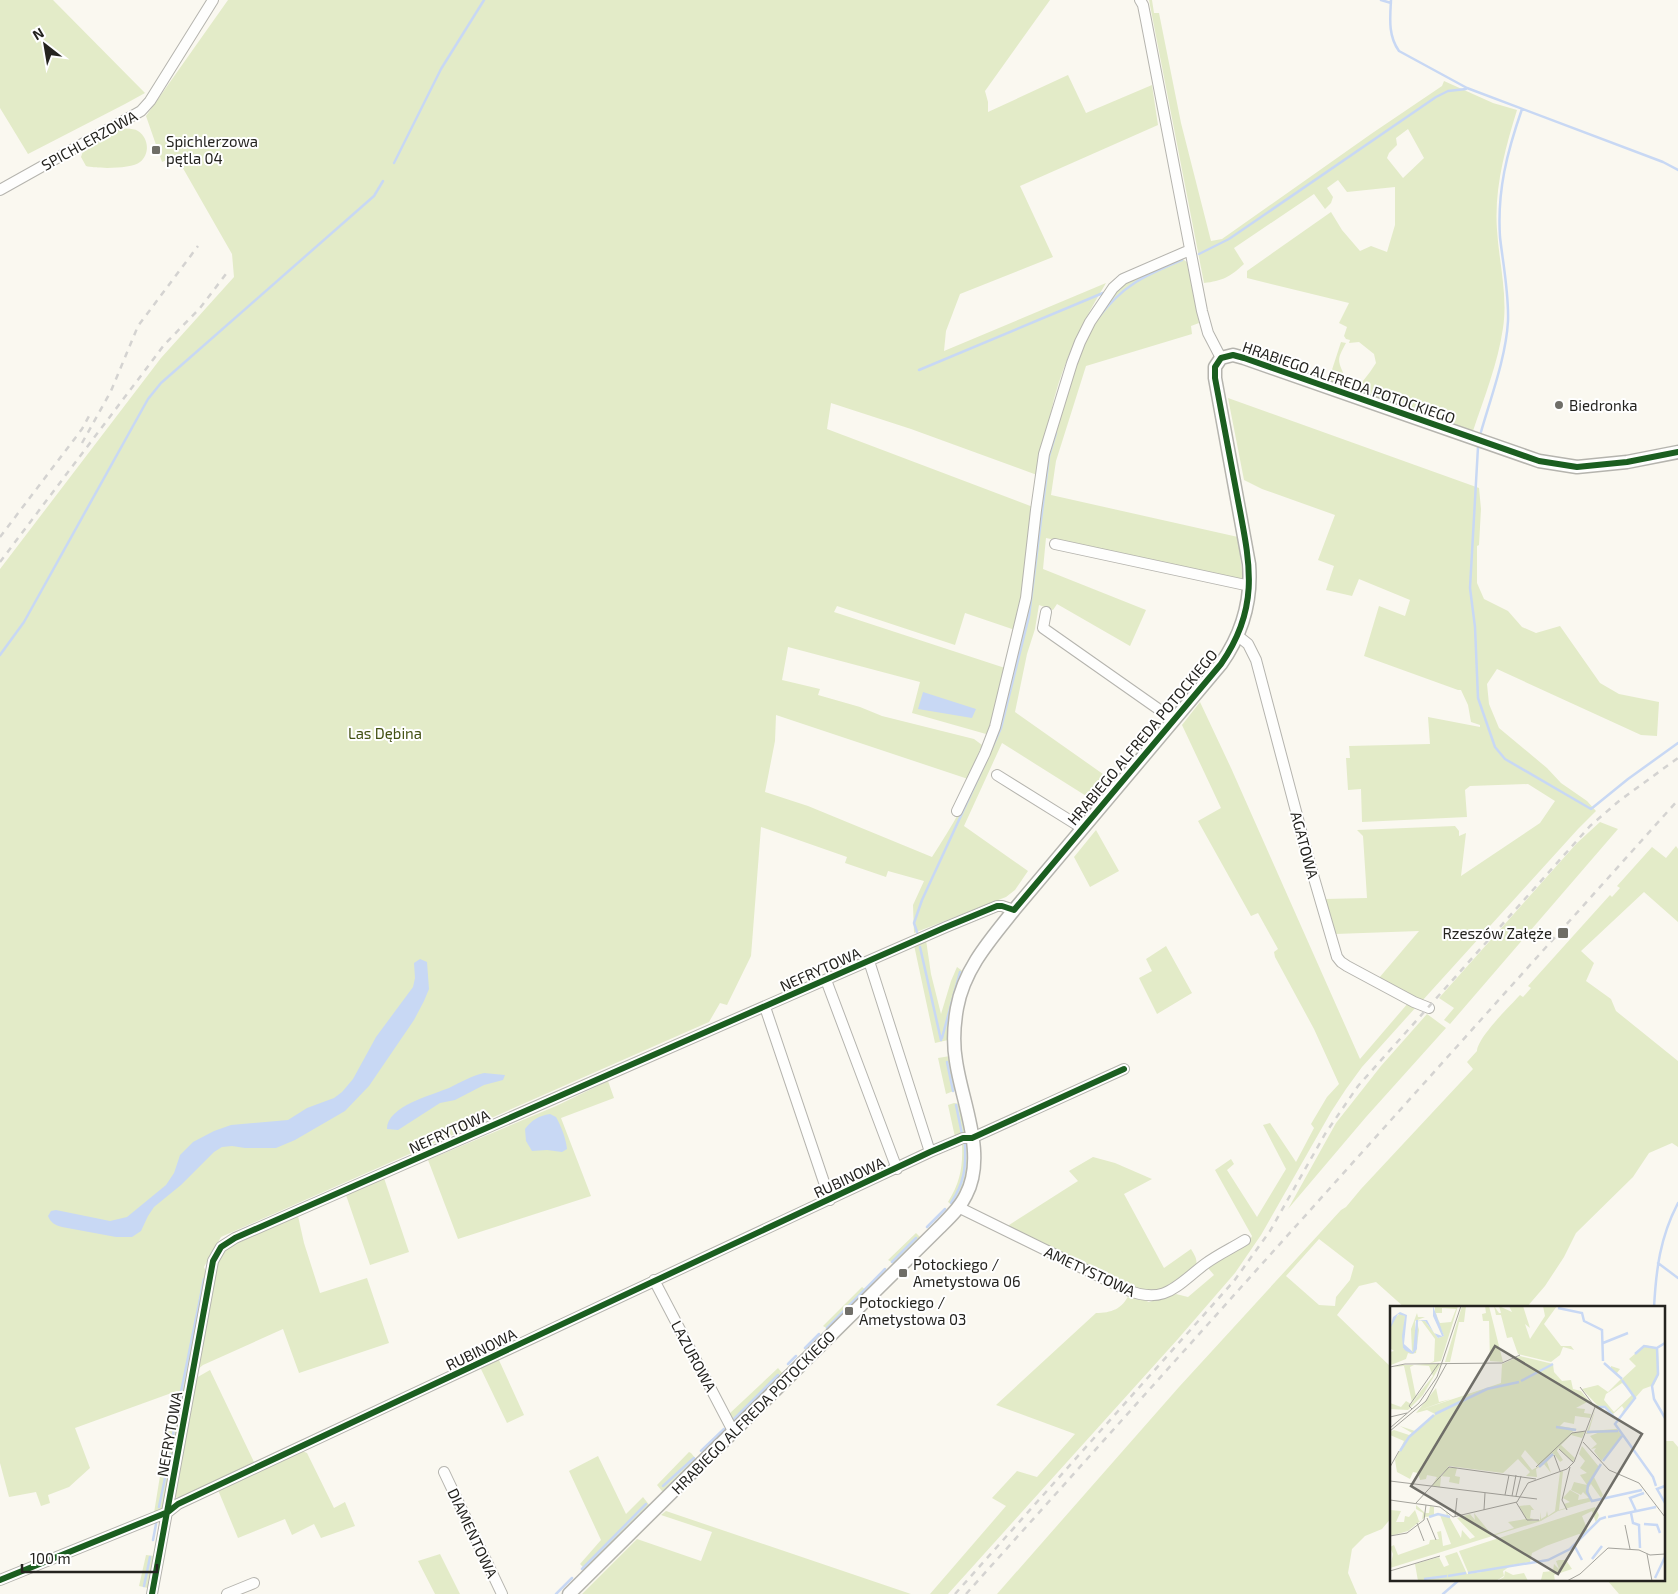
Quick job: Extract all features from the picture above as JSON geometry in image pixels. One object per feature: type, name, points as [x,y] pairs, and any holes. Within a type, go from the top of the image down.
[{"type":"street","name":"SPICHLERZOWA","points":[[0,190],[141,111],[150,101],[213,0]]},
{"type":"street","name":"HRABIEGO ALFREDA POTOCKIEGO","points":[[1140,0],[1143,5],[1190,250],[1208,333],[1221,358]]},
{"type":"street","points":[[957,811],[985,753],[995,727],[1026,598],[1044,454],[1080,342],[1104,300],[1118,283],[1123,279],[1190,250]]},
{"type":"street","name":"HRABIEGO ALFREDA POTOCKIEGO","points":[[568,1594],[958,1207],[970,1186],[974,1172],[975,1155],[956,1060],[955,1027],[960,993],[975,961],[1014,910],[1221,664],[1238,636],[1245,617],[1250,586],[1247,545],[1215,378],[1215,367],[1221,358],[1233,355],[1244,358],[1539,461],[1577,467],[1627,462],[1678,452]]},
{"type":"street","points":[[1055,544],[1250,586]]},
{"type":"street","name":"HRABIEGO ALFREDA POTOCKIEGO","points":[[1046,612],[1043,628],[1174,720]]},
{"type":"street","name":"AGATOWA","points":[[1238,636],[1248,644],[1256,660],[1311,868],[1337,957],[1347,966],[1429,1008]]},
{"type":"street","points":[[997,775],[1082,828]]},
{"type":"street","name":"NEFRYTOWA","points":[[152,1594],[213,1261],[221,1247],[235,1238],[997,906],[1014,910]]},
{"type":"street","points":[[869,961],[930,1152]]},
{"type":"street","points":[[826,980],[897,1168]]},
{"type":"street","points":[[766,1007],[830,1200]]},
{"type":"street","name":"RUBINOWA","points":[[0,1580],[168,1512],[187,1500],[930,1152],[964,1138],[972,1138],[1124,1069]]},
{"type":"street","name":"AMETYSTOWA","points":[[958,1207],[1118,1285],[1147,1296],[1158,1296],[1167,1293],[1206,1262],[1245,1240]]},
{"type":"street","name":"LAZUROWA","points":[[654,1280],[733,1431]]},
{"type":"street","name":"DIAMENTOWA","points":[[444,1472],[502,1594]]},
{"type":"street","points":[[227,1594],[254,1583]]},
{"type":"green space","points":[[0,0],[53,0],[145,93],[28,154],[0,108]]},
{"type":"green space","name":"Las Dębina","points":[[228,0],[1050,0],[985,91],[988,112],[1068,75],[1086,113],[1152,85],[1158,125],[1020,186],[1053,257],[960,294],[946,331],[944,351],[1106,283],[1069,354],[1054,399],[1037,475],[911,429],[831,403],[827,429],[1033,507],[1023,592],[1015,630],[965,613],[955,645],[837,606],[834,612],[1005,668],[992,725],[986,734],[912,713],[920,682],[788,647],[782,680],[820,689],[818,695],[860,707],[882,716],[974,739],[982,745],[968,779],[776,715],[775,741],[765,792],[808,806],[932,857],[962,808],[979,773],[994,737],[1002,711],[1028,606],[1045,463],[1059,407],[1079,353],[1106,302],[1122,284],[1180,257],[1188,263],[1199,323],[1191,326],[1192,334],[1086,366],[1056,461],[1051,495],[1238,537],[1243,581],[1046,538],[1043,569],[1146,610],[1130,646],[1057,604],[1053,610],[1039,605],[1015,712],[1110,779],[1091,799],[1002,743],[964,826],[1028,871],[1015,890],[1006,897],[914,933],[913,905],[924,881],[888,871],[886,877],[845,863],[847,857],[761,827],[751,956],[727,1005],[720,1003],[709,1022],[221,1237],[204,1267],[207,1274],[186,1396],[177,1391],[75,1428],[90,1468],[69,1487],[48,1495],[50,1503],[41,1506],[36,1492],[9,1497],[0,1463],[0,569],[161,358],[234,277],[232,254],[176,156],[162,162],[146,116]]},
{"type":"green space","points":[[1149,0],[1152,0],[1154,13],[1159,13],[1181,123],[1211,241],[1222,239],[1442,86],[1444,81],[1493,103],[1517,110],[1505,154],[1497,199],[1497,230],[1503,279],[1503,328],[1494,367],[1473,431],[1367,396],[1360,391],[1359,386],[1376,363],[1374,354],[1359,342],[1349,343],[1350,340],[1344,336],[1347,327],[1339,323],[1349,303],[1247,278],[1247,271],[1331,212],[1342,230],[1360,251],[1371,246],[1387,252],[1395,225],[1395,187],[1347,192],[1338,180],[1327,188],[1333,197],[1331,203],[1325,209],[1314,194],[1234,248],[1244,264],[1226,278],[1204,283]],"holes":[[[1408,129],[1424,158],[1403,178],[1387,158],[1397,145],[1396,138]]]},
{"type":"green space","points":[[119,129],[134,129],[142,134],[147,146],[143,159],[136,164],[122,167],[86,166],[81,157],[83,151]]},
{"type":"green space","points":[[1341,342],[1346,343],[1339,360],[1345,377],[1335,382],[1329,379]]},
{"type":"green space","points":[[1228,398],[1479,488],[1481,509],[1479,545],[1477,546],[1477,583],[1484,599],[1508,611],[1522,627],[1536,633],[1560,626],[1600,683],[1619,694],[1659,702],[1657,736],[1641,735],[1497,669],[1487,684],[1489,704],[1499,728],[1547,768],[1561,783],[1587,801],[1596,811],[1422,1001],[1379,978],[1419,931],[1335,934],[1325,899],[1367,898],[1363,836],[1357,830],[1455,826],[1459,831],[1459,836],[1466,833],[1461,876],[1540,823],[1555,801],[1528,784],[1470,786],[1465,790],[1467,817],[1362,822],[1361,789],[1348,790],[1346,758],[1350,758],[1349,746],[1430,744],[1428,717],[1480,727],[1480,725],[1471,722],[1468,705],[1461,690],[1364,656],[1379,606],[1405,616],[1410,600],[1359,579],[1352,596],[1326,590],[1334,566],[1318,560],[1335,515],[1262,489],[1244,480]]},
{"type":"green space","points":[[1200,702],[1360,1059],[1409,1002],[1417,1006],[1362,1067],[1346,1089],[1261,1235],[1235,1273],[948,1594],[930,1594],[1006,1506],[992,1498],[1017,1471],[1037,1477],[1075,1434],[996,1405],[1096,1313],[1107,1312],[1120,1307],[1129,1294],[1149,1302],[1176,1294],[1188,1297],[1214,1275],[1208,1268],[1250,1240],[1252,1236],[1215,1170],[1231,1159],[1234,1164],[1227,1170],[1257,1217],[1286,1169],[1263,1125],[1270,1123],[1296,1162],[1314,1128],[1311,1124],[1327,1097],[1339,1084],[1314,1029],[1275,957],[1274,952],[1278,949],[1258,913],[1251,916],[1198,821],[1221,808],[1182,725]]},
{"type":"green space","points":[[1600,822],[1618,829],[1450,1024],[1444,1020],[1454,1008],[1439,998],[1577,843]]},
{"type":"green space","points":[[1096,830],[1119,871],[1090,887],[1074,857]]},
{"type":"green space","points":[[1676,846],[1678,849],[1678,922],[1644,892],[1581,951],[1594,963],[1586,981],[1611,999],[1616,1011],[1678,1061],[1678,1147],[1672,1143],[1649,1153],[1633,1177],[1576,1233],[1564,1257],[1545,1286],[1528,1306],[1403,1306],[1376,1282],[1359,1286],[1337,1315],[1390,1366],[1390,1519],[1382,1529],[1365,1536],[1352,1549],[1348,1573],[1357,1594],[997,1594],[1179,1387],[1473,1069],[1467,1062],[1477,1051],[1488,1030],[1520,995],[1523,997],[1531,988],[1528,986],[1610,895],[1612,897],[1620,888],[1617,886],[1652,847],[1666,858]],"holes":[[[1319,1239],[1354,1266],[1350,1280],[1336,1297],[1335,1306],[1319,1305],[1286,1276]]]},
{"type":"green space","points":[[926,940],[931,974],[941,1014],[957,967],[964,972],[952,1011],[948,1040],[935,1043],[914,945]]},
{"type":"green space","points":[[1166,946],[1192,993],[1157,1014],[1139,978],[1152,971],[1146,959]]},
{"type":"green space","points":[[1427,1014],[1446,1028],[1366,1117],[1288,1209],[1336,1123],[1381,1066]]},
{"type":"green space","points":[[950,1056],[956,1090],[946,1094],[938,1058]]},
{"type":"green space","points":[[608,1081],[614,1098],[561,1118],[591,1196],[458,1239],[428,1160],[556,1106]]},
{"type":"green space","points":[[960,1104],[966,1132],[955,1137],[948,1105]]},
{"type":"green space","points":[[967,1144],[970,1158],[969,1166],[955,1204],[952,1205],[948,1202],[960,1175],[962,1145]]},
{"type":"green space","points":[[1093,1157],[1115,1163],[1152,1179],[1124,1194],[1164,1268],[1191,1249],[1196,1260],[1195,1267],[1166,1290],[1150,1292],[1129,1288],[1006,1227],[1078,1181],[1069,1171]]},
{"type":"green space","points":[[384,1178],[409,1252],[370,1265],[346,1195]]},
{"type":"green space","points":[[298,1216],[304,1243],[320,1293],[367,1278],[389,1343],[299,1373],[283,1329],[198,1369],[218,1261],[226,1248]]},
{"type":"green space","points":[[916,1233],[920,1240],[895,1264],[888,1260]]},
{"type":"green space","points":[[862,1287],[867,1291],[831,1328],[828,1329],[823,1326]]},
{"type":"green space","points":[[498,1358],[524,1415],[507,1423],[480,1367]]},
{"type":"green space","points":[[778,1368],[783,1374],[782,1376],[735,1422],[729,1419],[729,1414]]},
{"type":"green space","points":[[210,1370],[254,1462],[187,1495],[175,1498],[196,1378]]},
{"type":"green space","points":[[175,1404],[183,1407],[179,1438],[167,1437]]},
{"type":"green space","points":[[1666,1441],[1673,1441],[1678,1447],[1678,1590],[1674,1594],[1619,1594],[1609,1582],[1666,1582]]},
{"type":"green space","points":[[164,1451],[175,1452],[165,1508],[154,1513]]},
{"type":"green space","points":[[302,1451],[307,1453],[334,1508],[345,1502],[355,1526],[321,1538],[314,1524],[292,1535],[285,1519],[238,1538],[218,1490]]},
{"type":"green space","points":[[689,1452],[696,1461],[665,1492],[662,1491],[657,1485]]},
{"type":"green space","points":[[598,1456],[626,1514],[643,1497],[650,1506],[586,1570],[580,1564],[601,1540],[569,1471]]},
{"type":"green space","points":[[666,1511],[911,1594],[582,1594],[637,1539],[701,1561],[712,1532],[661,1515]]},
{"type":"green space","points":[[440,1554],[460,1594],[435,1594],[418,1561]]},
{"type":"green space","points":[[146,1555],[154,1556],[148,1588],[139,1586]]},
{"type":"water","points":[[923,692],[976,709],[972,718],[918,709]]},
{"type":"water","points":[[420,959],[427,962],[429,989],[424,1001],[414,1020],[369,1086],[345,1111],[295,1140],[276,1148],[222,1147],[214,1152],[181,1185],[154,1207],[141,1231],[132,1237],[116,1237],[62,1227],[50,1220],[48,1216],[51,1211],[56,1210],[110,1221],[127,1217],[166,1185],[174,1173],[180,1155],[193,1142],[231,1125],[288,1120],[307,1108],[334,1098],[353,1079],[376,1037],[413,987],[415,978],[414,963]]},
{"type":"water","points":[[484,1073],[505,1075],[503,1080],[484,1085],[455,1100],[440,1103],[398,1130],[387,1129],[389,1121],[394,1114],[412,1102],[449,1088],[470,1077]]},
{"type":"water","points":[[550,1114],[556,1117],[560,1124],[567,1149],[562,1152],[532,1151],[526,1141],[525,1129],[536,1119]]},
{"type":"waterway","points":[[394,163],[441,69],[484,0]]},
{"type":"waterway","points":[[1381,0],[1391,3]]},
{"type":"waterway","points":[[1391,0],[1391,33],[1399,51],[1467,88],[1663,162],[1678,170]]},
{"type":"waterway","points":[[1199,254],[1229,239],[1436,97],[1448,91],[1466,89]]},
{"type":"waterway","points":[[1481,432],[1507,335],[1508,300],[1500,237],[1500,204],[1504,172],[1522,109]]},
{"type":"waterway","points":[[0,655],[24,622],[148,399],[161,383],[374,196],[383,181]]},
{"type":"waterway","points":[[1098,318],[1117,297],[1136,282],[1182,260]]},
{"type":"waterway","points":[[919,370],[1103,293]]},
{"type":"waterway","points":[[991,750],[1001,728],[1029,616],[1049,456],[1056,433]]},
{"type":"waterway","points":[[1478,447],[1470,588],[1475,627],[1478,698],[1495,747],[1505,759],[1591,809],[1628,779],[1678,743]]},
{"type":"waterway","points":[[917,932],[914,923],[922,900],[988,757]]},
{"type":"waterway","points":[[920,947],[941,1040]]},
{"type":"waterway","points":[[942,1038],[960,972]]},
{"type":"waterway","points":[[947,1062],[953,1091]]},
{"type":"waterway","points":[[956,1105],[962,1134]]},
{"type":"waterway","points":[[951,1203],[959,1189],[963,1176],[965,1145]]},
{"type":"waterway","points":[[1654,1306],[1656,1280],[1663,1241],[1678,1203]]},
{"type":"waterway","points":[[927,1227],[945,1209]]},
{"type":"waterway","points":[[892,1262],[916,1238]]},
{"type":"waterway","points":[[1658,1263],[1678,1278]]},
{"type":"waterway","points":[[827,1328],[885,1269]]},
{"type":"waterway","points":[[180,1397],[204,1279]]},
{"type":"waterway","points":[[805,1348],[819,1334]]},
{"type":"waterway","points":[[788,1364],[796,1356]]},
{"type":"waterway","points":[[733,1420],[778,1375]]},
{"type":"waterway","points":[[173,1435],[178,1406]]},
{"type":"waterway","points":[[701,1451],[724,1429]]},
{"type":"waterway","points":[[159,1507],[170,1454]]},
{"type":"waterway","points":[[663,1486],[694,1458]]},
{"type":"waterway","points":[[582,1569],[646,1504]]},
{"type":"waterway","points":[[153,1540],[156,1524]]},
{"type":"waterway","points":[[144,1586],[150,1557]]},
{"type":"waterway","points":[[556,1594],[572,1578]]},
{"type":"waterway","points":[[1443,1594],[1457,1582]]},
{"type":"railway","points":[[82,443],[111,391],[138,326],[198,246]]},
{"type":"railway","points":[[0,562],[164,345],[200,308],[226,274]]},
{"type":"railway","points":[[0,537],[82,429],[89,416]]},
{"type":"railway","points":[[955,1594],[1234,1281],[1270,1231],[1325,1134],[1358,1086],[1590,826],[1619,801],[1678,758]]},
{"type":"railway","points":[[966,1594],[1678,800]]},
{"type":"cycle path","points":[[152,1594],[213,1261],[221,1247],[235,1238],[946,927],[997,906],[1014,910],[1221,664],[1234,642],[1242,622],[1249,582],[1248,561],[1215,378],[1215,367],[1221,358],[1233,355],[1244,358],[1539,461],[1577,467],[1627,462],[1678,452]]},
{"type":"cycle path","points":[[0,1580],[168,1512],[178,1504],[930,1152],[963,1138],[972,1138],[1124,1069]]},
{"type":"place","name":"Spichlerzowa pętla 04","points":[[156,150]]},
{"type":"place","name":"Biedronka","points":[[1559,405]]},
{"type":"place","name":"Rzeszów Załęże","points":[[1563,933]]},
{"type":"place","name":"Potockiego / Ametystowa 06","points":[[903,1273]]},
{"type":"place","name":"Potockiego / Ametystowa 03","points":[[849,1311]]}]
